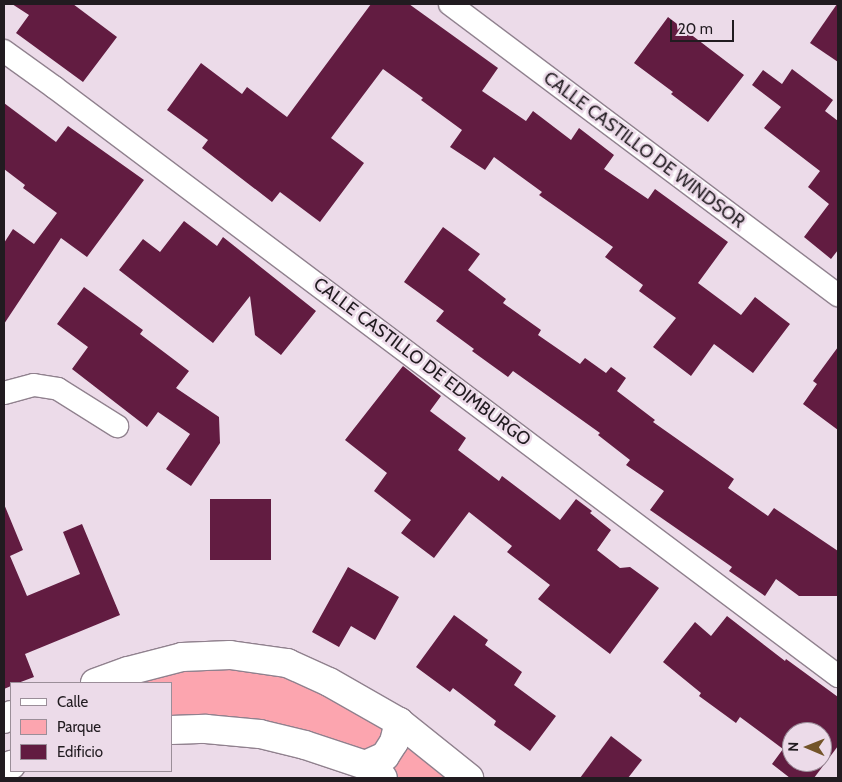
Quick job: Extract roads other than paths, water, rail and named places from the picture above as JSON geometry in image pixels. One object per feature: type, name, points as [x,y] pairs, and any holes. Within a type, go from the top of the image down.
[{"type":"street","name":"CALLE CASTILLO DE WINDSOR","points":[[450,4],[838,296]]},
{"type":"street","name":"CALLE CASTILLO DE EDIMBURGO","points":[[4,51],[150,158],[838,676]]},
{"type":"street","points":[[4,393],[34,385],[58,389],[117,426]]},
{"type":"street","points":[[99,682],[126,677],[182,657],[230,654],[286,663],[329,682],[399,722],[468,778]]},
{"type":"street","points":[[172,730],[206,729],[260,734],[305,745],[374,772],[394,742],[399,722]]}]
